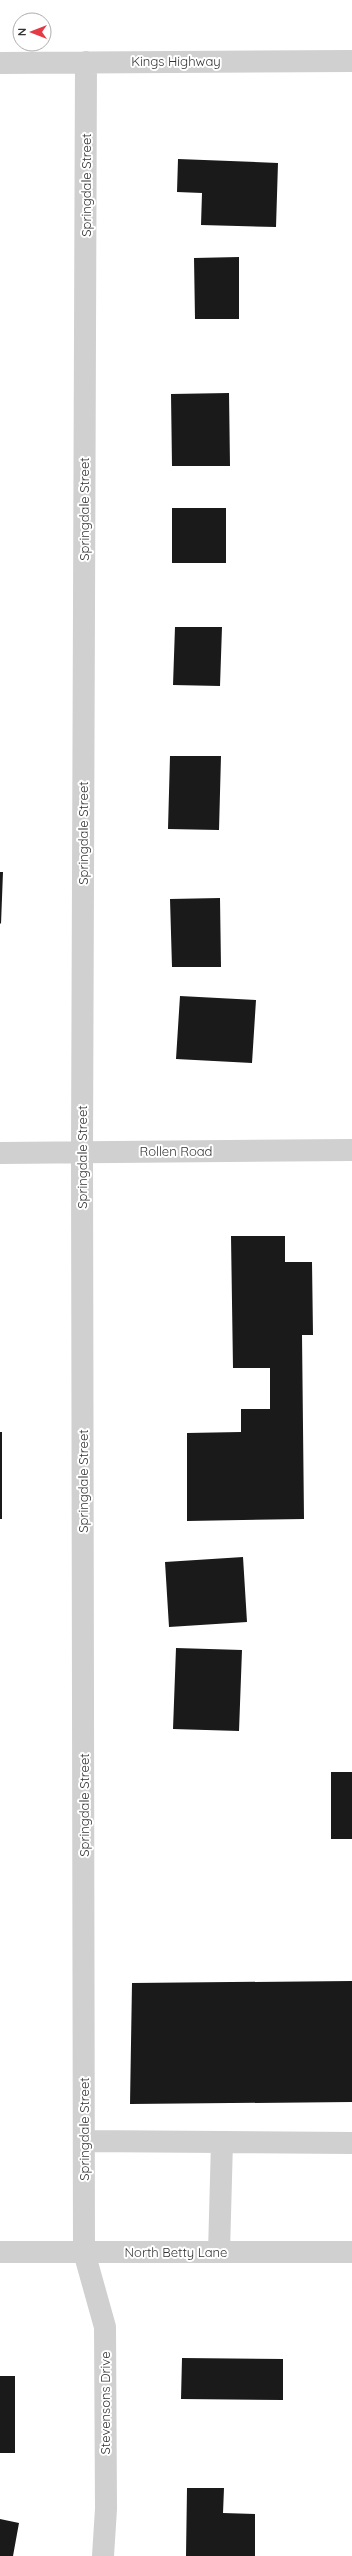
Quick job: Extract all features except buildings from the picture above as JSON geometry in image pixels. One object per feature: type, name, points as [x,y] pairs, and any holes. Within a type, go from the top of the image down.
[{"type":"street","name":"Kings Highway","points":[[0,63],[352,61]]},
{"type":"street","name":"Springdale Street","points":[[84,2252],[82,1152],[86,62]]},
{"type":"street","name":"Rollen Road","points":[[0,1153],[352,1150]]},
{"type":"street","points":[[84,2141],[352,2143]]},
{"type":"street","points":[[219,2252],[222,2142]]},
{"type":"street","name":"North Betty Lane","points":[[0,2252],[352,2252]]},
{"type":"street","name":"Stevensons Drive","points":[[84,2252],[104,2327],[106,2509],[103,2556]]}]
